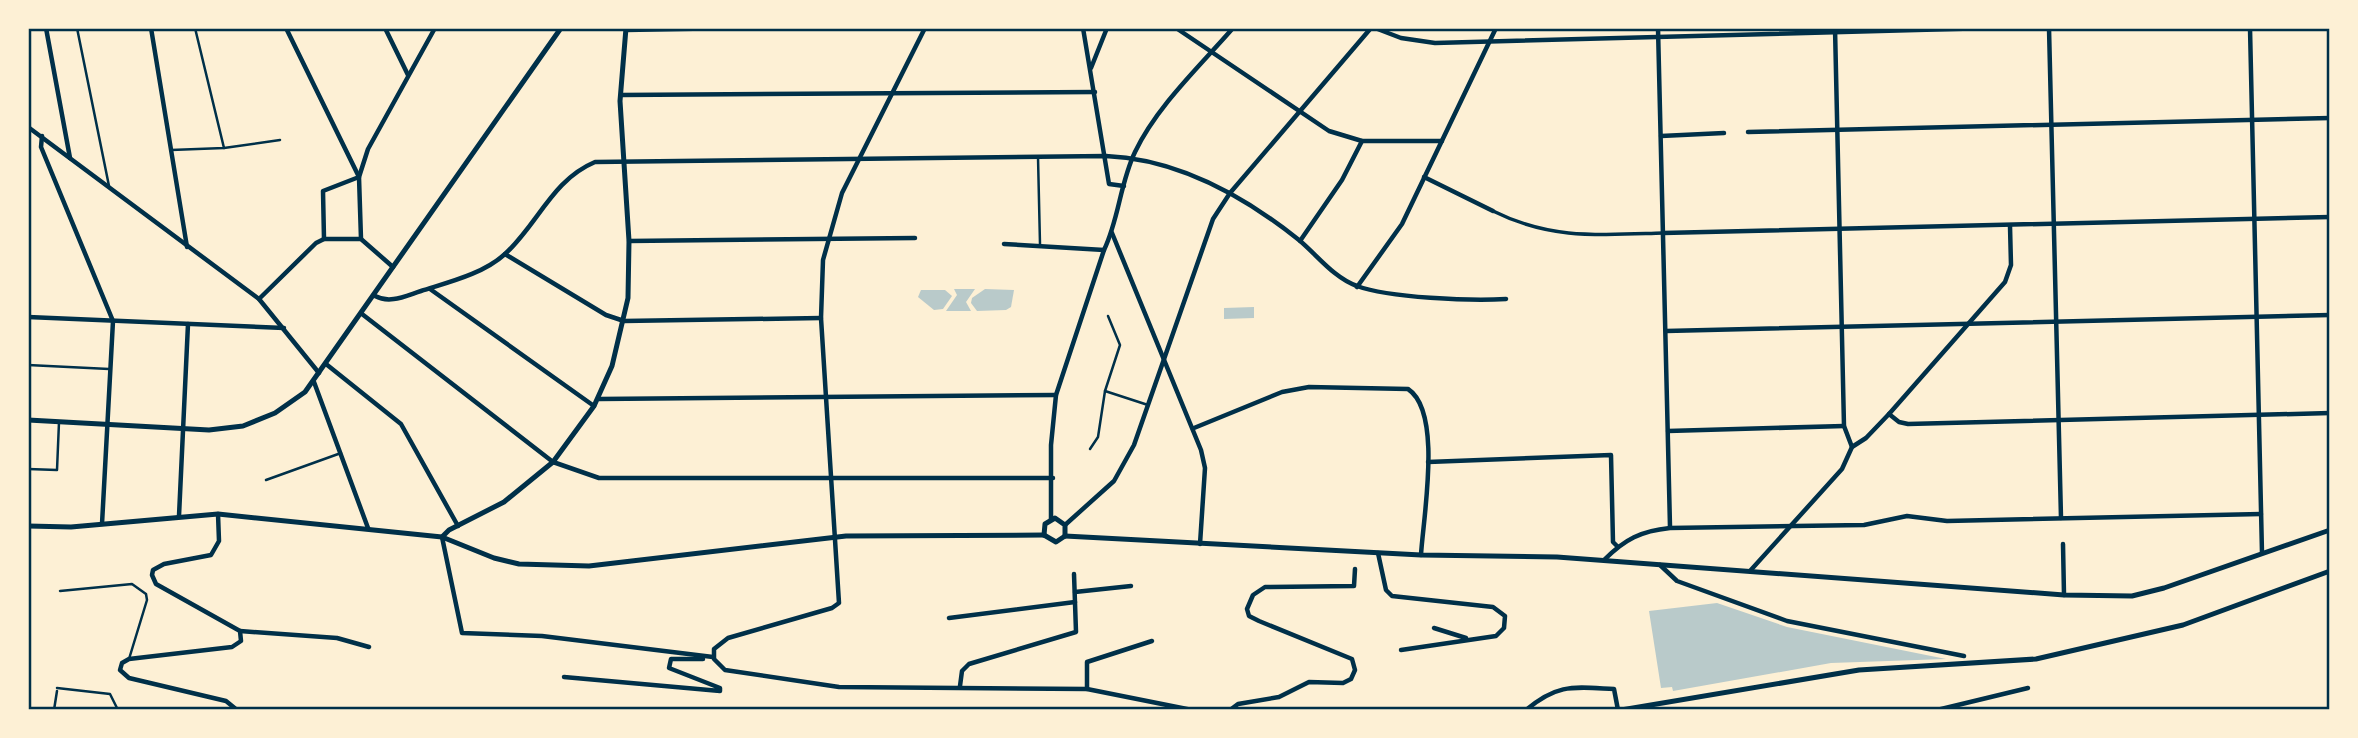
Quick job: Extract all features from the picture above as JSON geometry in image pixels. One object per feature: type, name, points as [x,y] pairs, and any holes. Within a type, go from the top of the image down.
[{"type":"street","points":[[46,28],[71,158]]},
{"type":"street","points":[[150,28],[188,248]]},
{"type":"street","points":[[286,28],[359,177]]},
{"type":"street","points":[[386,28],[409,76]]},
{"type":"street","points":[[360,239],[359,177],[368,149],[435,28]]},
{"type":"street","points":[[28,420],[209,430],[243,426],[275,413],[314,382],[561,28]]},
{"type":"street","points":[[442,537],[504,502],[553,462],[599,399],[612,366],[628,298],[629,240],[622,160],[621,94],[626,29],[734,28]]},
{"type":"street","points":[[713,658],[719,642],[727,638],[832,608],[839,603],[821,282],[828,238],[842,193],[925,28]]},
{"type":"street","points":[[1083,28],[1109,184],[1124,186]]},
{"type":"street","points":[[1091,69],[1107,28]]},
{"type":"street","points":[[1176,28],[1329,131],[1362,141],[1442,141]]},
{"type":"street","points":[[1051,519],[1051,445],[1056,395],[1112,233],[1133,158],[1150,125],[1233,28]]},
{"type":"street","points":[[1065,525],[1114,481],[1134,445],[1201,245],[1213,219],[1230,193],[1373,28],[1418,41],[1490,41],[1991,28]]},
{"type":"street","points":[[1357,286],[1402,224],[1496,28]]},
{"type":"street","points":[[1658,28],[1670,528]]},
{"type":"street","points":[[2049,28],[2061,518]]},
{"type":"street","points":[[2250,28],[2262,552]]},
{"type":"street","points":[[1835,30],[1844,327],[1844,426],[1852,447]]},
{"type":"street","points":[[621,94],[1095,92]]},
{"type":"street","points":[[1748,132],[2330,118]]},
{"type":"street","points":[[28,127],[259,299],[319,373]]},
{"type":"street","points":[[1661,136],[1724,133]]},
{"type":"street","points":[[42,136],[41,147],[113,321],[102,524]]},
{"type":"street","points":[[1300,241],[1342,180],[1362,141]]},
{"type":"street","points":[[375,296],[385,301],[430,288],[469,275],[505,254],[566,178],[595,162],[1117,156],[1133,158],[1203,179],[1230,193],[1300,241],[1339,275],[1357,286],[1404,294],[1506,299]]},
{"type":"street","points":[[324,239],[323,191],[359,177]]},
{"type":"street","points":[[1424,177],[1532,228],[1580,236],[2330,217]]},
{"type":"street","points":[[1750,571],[1842,469],[1852,447],[1866,438],[1889,414],[2009,275],[2010,226]]},
{"type":"street","points":[[1112,233],[1194,428],[1205,468],[1200,545]]},
{"type":"street","points":[[629,240],[915,238]]},
{"type":"street","points":[[259,299],[316,243],[324,239],[360,239],[393,267]]},
{"type":"street","points":[[1004,244],[1104,250]]},
{"type":"street","points":[[505,254],[606,315],[624,321],[821,318]]},
{"type":"street","points":[[430,288],[594,407]]},
{"type":"street","points":[[362,314],[553,462],[599,478],[1052,478]]},
{"type":"street","points":[[1665,331],[2330,315]]},
{"type":"street","points":[[28,317],[284,328]]},
{"type":"street","points":[[179,516],[188,324]]},
{"type":"street","points":[[326,364],[401,424],[458,526]]},
{"type":"street","points":[[314,382],[368,528]]},
{"type":"street","points":[[1194,428],[1282,393],[1309,387],[1408,389],[1415,394],[1428,436],[1421,555]]},
{"type":"street","points":[[599,399],[1056,395]]},
{"type":"street","points":[[1889,414],[1908,424],[2330,413]]},
{"type":"street","points":[[1668,431],[1844,426]]},
{"type":"street","points":[[1428,461],[1611,455],[1613,542],[1618,546]]},
{"type":"street","points":[[28,526],[53,528],[218,514],[442,537],[494,558],[519,564],[589,566],[836,537],[889,534],[1044,535],[1056,542],[1065,536],[1421,555],[1604,560],[2064,595],[2132,596],[2164,588],[2330,530]]},
{"type":"street","points":[[218,514],[219,541],[211,555],[164,564],[153,570],[156,584],[240,631],[337,638],[369,647]]},
{"type":"street","points":[[1604,560],[1618,546],[1647,530],[1670,528],[1864,525],[1907,516],[1947,522],[2261,514]]},
{"type":"street","points":[[1044,535],[1045,524],[1051,519],[1061,520],[1065,525],[1065,536]]},
{"type":"street","points":[[442,537],[462,634],[542,636],[713,658],[724,670],[839,687],[1087,689],[1192,710]]},
{"type":"street","points":[[2063,544],[2064,595]]},
{"type":"street","points":[[1378,553],[1386,590],[1392,596],[1502,611],[1505,624],[1498,635],[1401,650]]},
{"type":"street","points":[[1660,565],[1677,581],[1787,621],[1964,656]]},
{"type":"street","points":[[1230,710],[1238,704],[1279,697],[1309,682],[1343,683],[1351,679],[1356,670],[1352,660],[1259,621],[1249,616],[1247,609],[1253,595],[1265,587],[1354,586],[1355,569]]},
{"type":"street","points":[[1526,710],[1544,695],[1567,687],[1614,690],[1620,710],[1846,672],[2036,660],[2183,625],[2330,571]]},
{"type":"street","points":[[960,686],[962,671],[969,664],[1076,632],[1073,575]]},
{"type":"street","points":[[1075,592],[1130,586]]},
{"type":"street","points":[[949,618],[1075,602]]},
{"type":"street","points":[[1434,628],[1470,640]]},
{"type":"street","points":[[237,710],[226,701],[125,676],[120,667],[129,659],[232,647],[241,641],[240,631]]},
{"type":"street","points":[[1087,689],[1087,662],[1152,641]]},
{"type":"street","points":[[564,677],[720,691],[720,688],[671,671],[668,664],[675,658],[713,658]]},
{"type":"street","points":[[1937,710],[2028,688]]},
{"type":"lane","points":[[77,28],[110,189]]},
{"type":"lane","points":[[195,28],[224,148]]},
{"type":"lane","points":[[171,150],[224,148],[280,140]]},
{"type":"lane","points":[[1038,156],[1040,247]]},
{"type":"lane","points":[[1090,449],[1098,437],[1105,391],[1120,345],[1108,316]]},
{"type":"lane","points":[[28,365],[110,369]]},
{"type":"lane","points":[[1105,391],[1149,406]]},
{"type":"lane","points":[[28,469],[57,470],[59,422]]},
{"type":"lane","points":[[265,480],[341,453]]},
{"type":"lane","points":[[60,591],[132,584],[146,594],[147,600],[129,659]]},
{"type":"lane","points":[[54,710],[57,689],[110,694],[118,710]]},
{"type":"shaded area","points":[[954,289],[975,289],[966,302],[971,311],[946,311],[957,295]]},
{"type":"shaded area","points":[[985,289],[1014,290],[1011,307],[1006,310],[977,311],[971,303],[972,298]]},
{"type":"shaded area","points":[[921,290],[945,290],[952,296],[943,309],[934,310],[918,297]]},
{"type":"shaded area","points":[[1254,307],[1254,318],[1224,319],[1224,308]]},
{"type":"shaded area","points":[[1717,603],[1787,627],[1946,659],[1831,663],[1673,691],[1672,687],[1661,688],[1649,611]]}]
